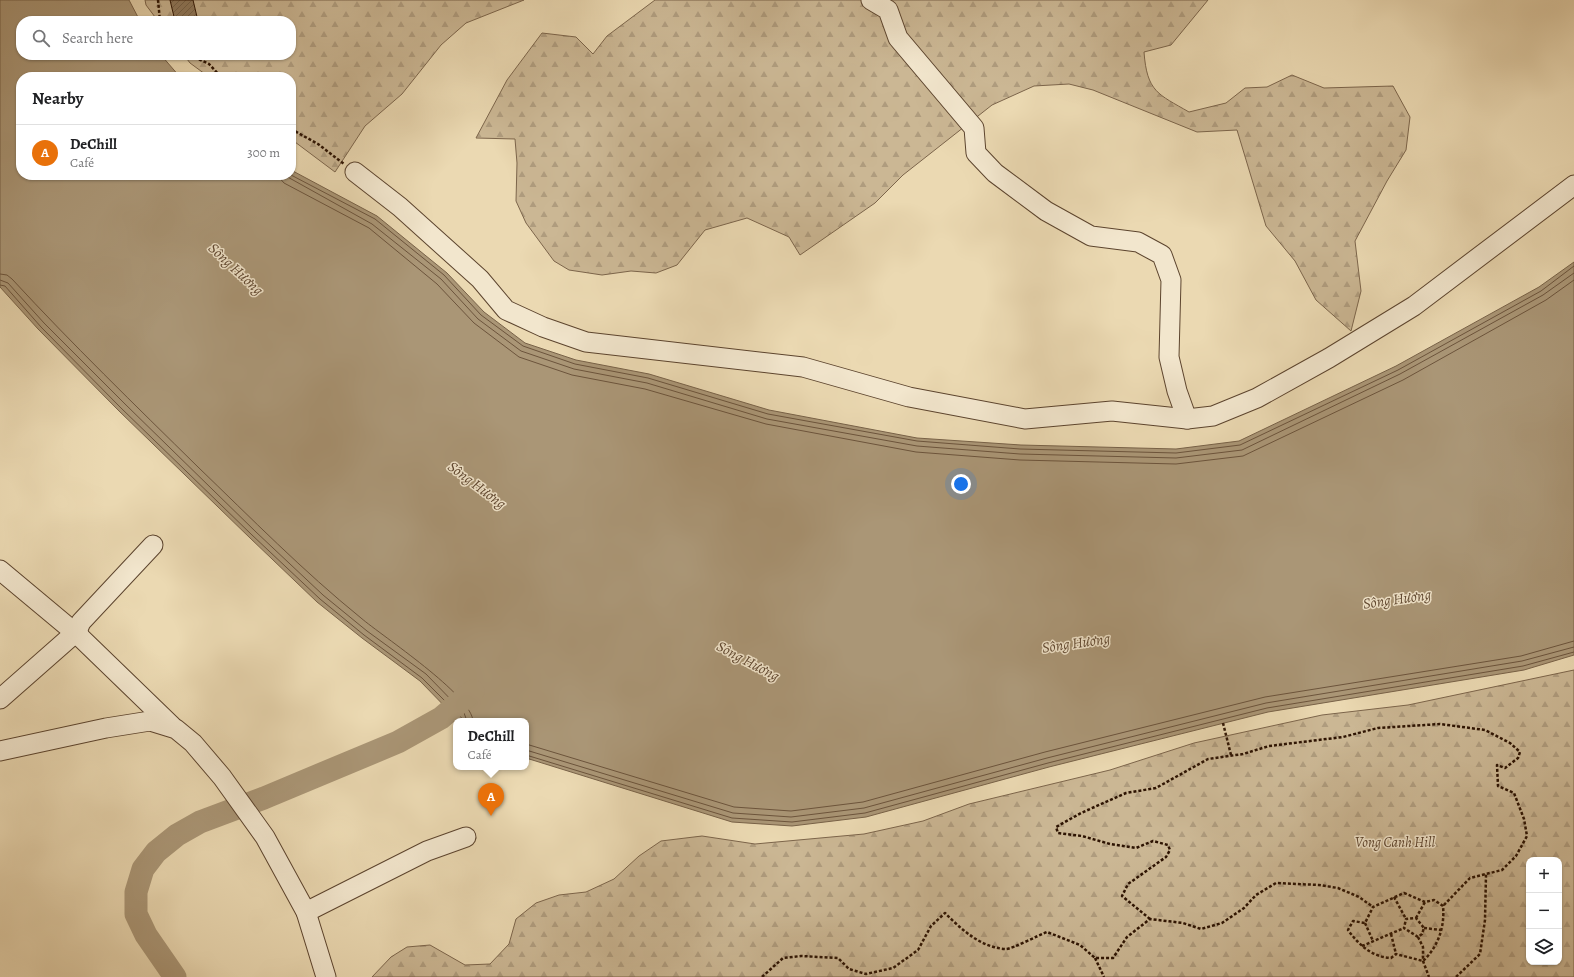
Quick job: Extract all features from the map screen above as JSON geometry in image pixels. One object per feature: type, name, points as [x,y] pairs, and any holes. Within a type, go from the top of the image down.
[{"type":"street","points":[[871,0],[888,10],[898,38],[974,128],[976,153],[995,173],[1046,211],[1091,236],[1138,242],[1162,255],[1171,280],[1169,357],[1177,391],[1187,419]]},
{"type":"street","points":[[355,172],[400,206],[474,274],[506,310],[543,327],[586,342],[803,367],[909,397],[1025,419],[1112,411],[1187,419],[1213,416],[1257,398],[1329,358],[1414,306],[1574,185]]},
{"type":"street","points":[[0,699],[77,635],[81,622],[152,545]]},
{"type":"street","points":[[0,570],[77,635],[176,730],[193,743],[222,777],[265,837],[306,912],[326,977]]},
{"type":"street","points":[[0,750],[106,728],[150,721],[176,730]]},
{"type":"street","points":[[306,912],[427,851],[466,837]]},
{"type":"path","points":[[158,0],[160,16]]},
{"type":"path","points":[[200,60],[208,64],[216,72]]},
{"type":"path","points":[[296,132],[318,144],[355,172]]},
{"type":"path","points":[[1223,723],[1231,755]]},
{"type":"path","points":[[1373,907],[1359,897],[1338,888],[1319,884],[1276,883],[1256,895],[1244,908],[1222,923],[1201,930],[1183,923],[1150,919],[1122,896],[1128,884],[1166,857],[1170,850],[1168,844],[1153,841],[1136,848],[1110,844],[1082,836],[1058,833],[1056,827],[1081,813],[1126,793],[1156,788],[1208,759],[1269,746],[1343,737],[1378,728],[1440,724],[1485,730],[1510,742],[1520,752],[1518,758],[1505,768],[1497,765],[1497,776],[1498,786],[1514,793],[1524,819],[1527,836],[1516,856],[1502,870],[1470,878],[1443,906],[1444,917],[1441,930],[1433,952],[1423,962]]},
{"type":"path","points":[[1456,977],[1480,954],[1485,920],[1486,874]]},
{"type":"path","points":[[1364,923],[1373,907],[1404,893],[1425,902],[1434,900],[1443,906]]},
{"type":"path","points":[[1394,897],[1406,919],[1404,928]]},
{"type":"path","points":[[1416,918],[1425,902]]},
{"type":"path","points":[[762,977],[783,958],[801,956],[838,958],[850,969],[866,974],[893,968],[918,950],[931,926],[945,913],[962,931],[984,943],[1007,949],[1047,932],[1080,945],[1095,958],[1104,977]]},
{"type":"path","points":[[1416,918],[1424,928],[1441,930]]},
{"type":"path","points":[[1406,919],[1416,918]]},
{"type":"path","points":[[1095,958],[1113,958],[1127,937],[1150,919]]},
{"type":"path","points":[[1364,923],[1354,921],[1348,930],[1362,946],[1372,954],[1381,957],[1391,958],[1396,954]]},
{"type":"path","points":[[1364,923],[1373,941]]},
{"type":"path","points":[[1362,946],[1404,928]]},
{"type":"path","points":[[1404,928],[1418,937],[1423,947],[1423,962],[1429,977]]},
{"type":"path","points":[[1418,937],[1422,934],[1424,928]]},
{"type":"path","points":[[1391,934],[1396,954]]},
{"type":"path","points":[[1396,954],[1423,962]]},
{"type":"green space","points":[[145,0],[524,0],[466,23],[441,45],[402,94],[365,126],[335,172],[296,143],[296,72],[202,72],[188,60],[296,60],[296,16],[154,16],[146,5]]},
{"type":"green space","points":[[655,0],[1208,0],[1171,45],[1144,52],[1148,76],[1151,84],[1162,96],[1189,112],[1226,103],[1245,88],[1267,87],[1292,75],[1324,88],[1393,86],[1410,117],[1406,150],[1387,181],[1355,241],[1361,291],[1351,331],[1316,300],[1295,261],[1266,226],[1237,130],[1197,132],[1093,90],[1069,84],[1034,86],[992,105],[903,175],[875,203],[800,255],[789,237],[747,218],[705,230],[677,265],[656,273],[631,271],[602,275],[569,270],[554,261],[526,223],[516,201],[517,163],[515,139],[476,138],[507,80],[542,33],[576,37],[593,54],[607,36]]},
{"type":"green space","name":"Vong Canh Hill","points":[[1574,670],[1574,977],[372,977],[391,957],[407,947],[430,945],[465,965],[490,964],[509,944],[516,919],[536,903],[559,895],[586,892],[614,879],[639,856],[661,841],[702,836],[755,844],[864,834],[923,821],[969,804],[1110,770],[1194,743],[1322,715],[1408,705]]},
{"type":"water","name":"Sông Hương","points":[[0,0],[129,0],[137,16],[16,16],[16,60],[165,60],[176,72],[16,72],[16,180],[296,180],[296,173],[377,216],[447,273],[484,312],[525,343],[576,360],[649,374],[769,410],[917,438],[1021,445],[1176,449],[1239,441],[1396,366],[1539,287],[1574,262],[1574,655],[1524,670],[1268,712],[1049,767],[866,817],[792,826],[732,822],[529,759],[529,718],[456,718],[420,681],[317,602],[119,411],[38,329],[0,287]]},
{"type":"building","points":[[170,0],[193,0],[197,16],[174,16]]},
{"type":"waterway","points":[[175,977],[146,935],[136,914],[136,892],[143,869],[156,852],[177,835],[200,822],[264,798],[398,742],[441,718],[473,691]]},
{"type":"place","name":"DeChill","points":[[491,816]]}]
